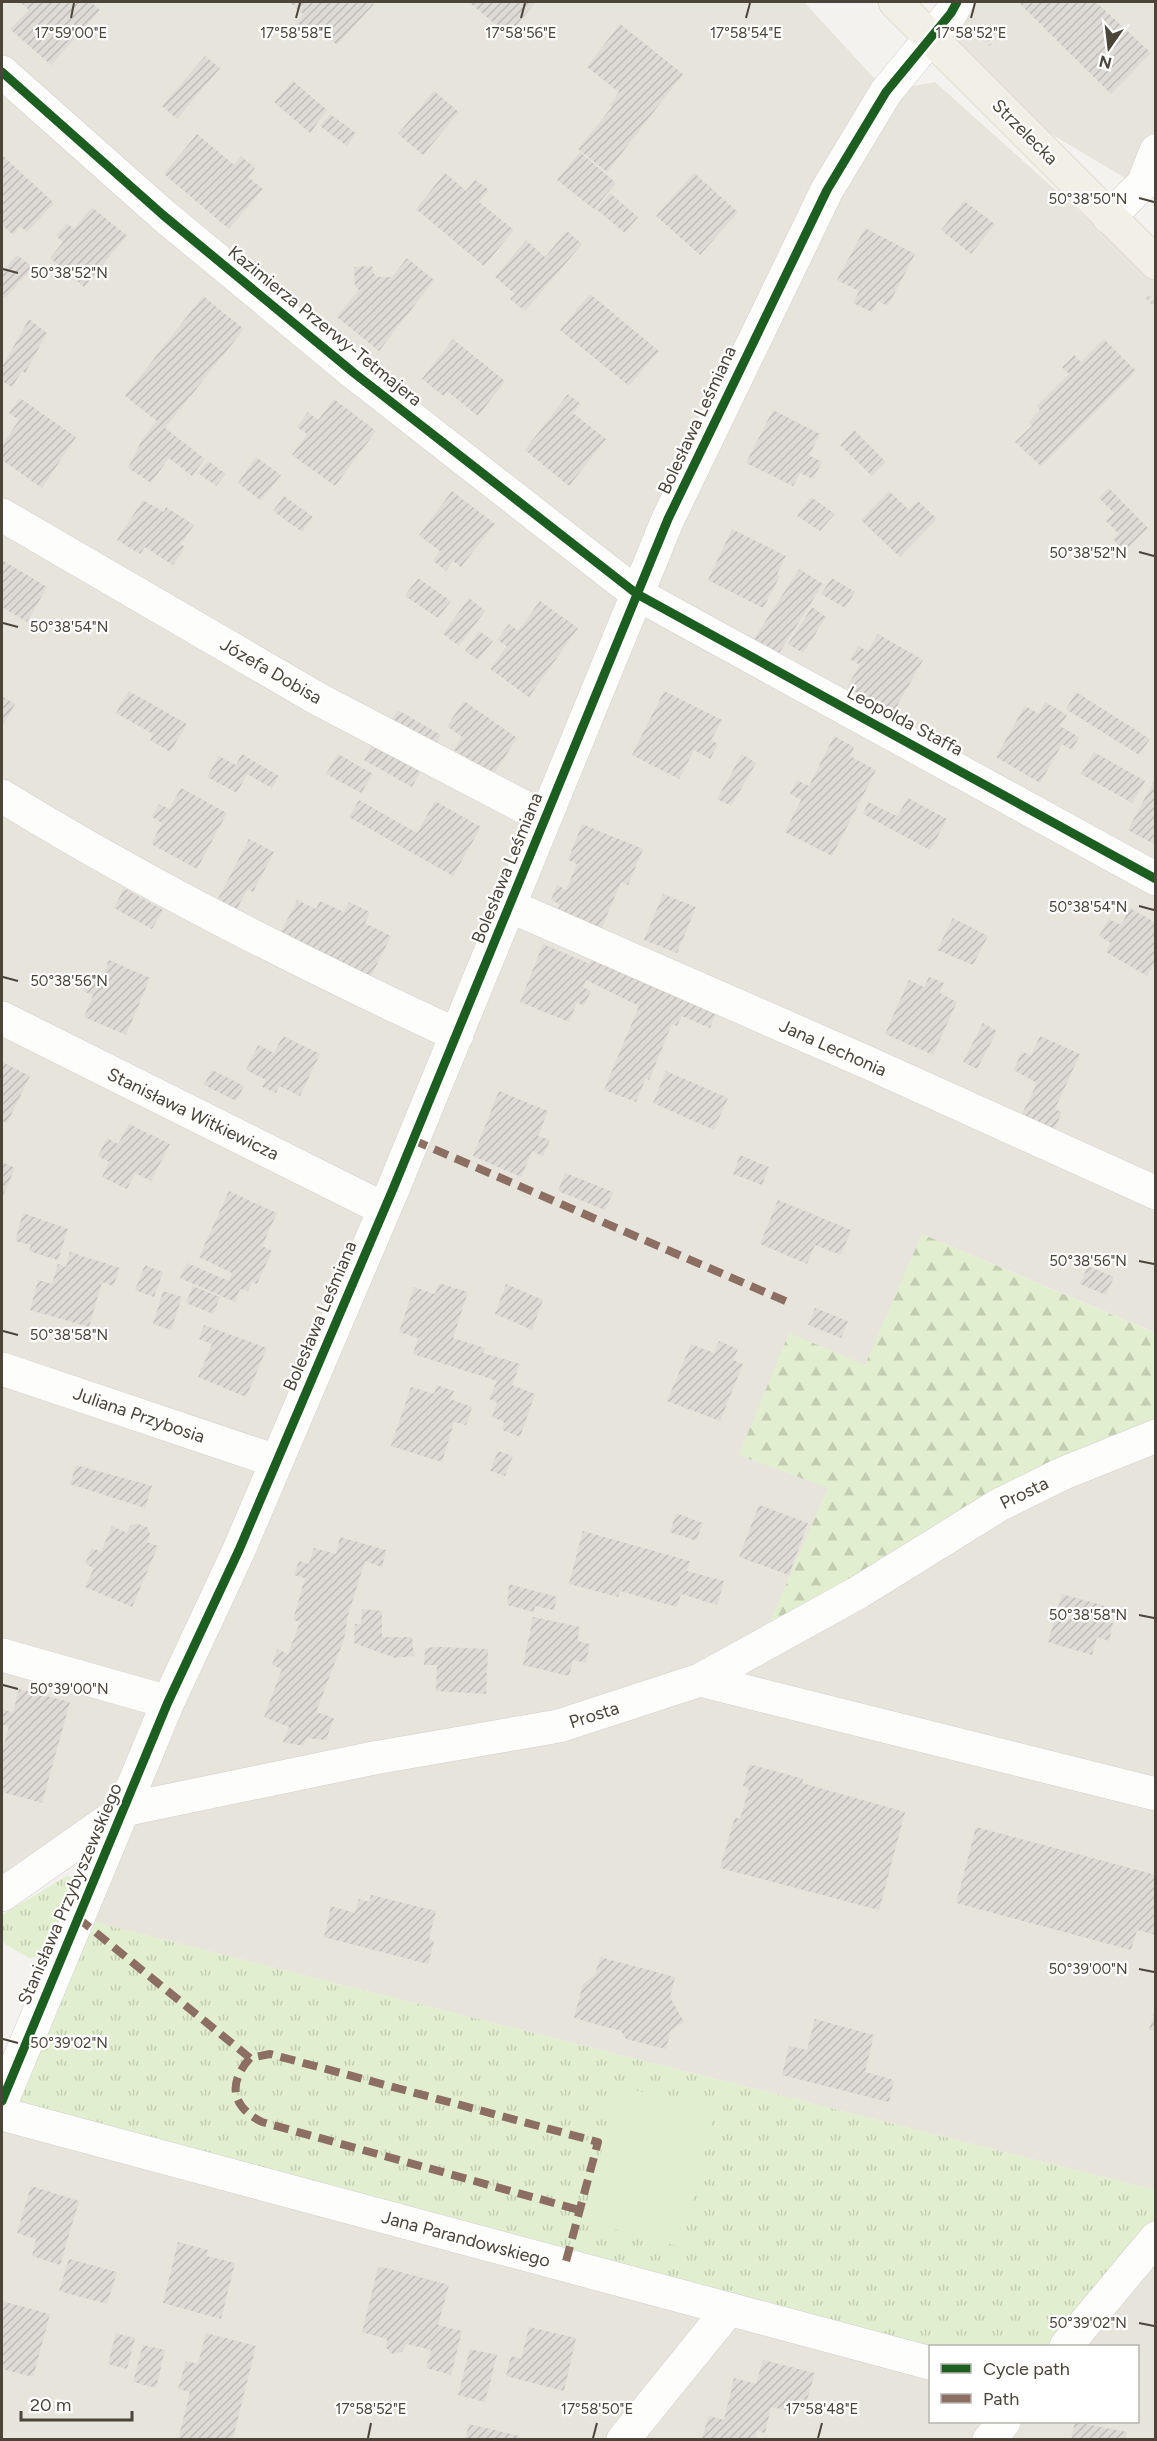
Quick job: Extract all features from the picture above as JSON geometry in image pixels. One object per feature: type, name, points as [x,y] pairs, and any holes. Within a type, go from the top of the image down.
[{"type":"main road","name":"Strzelecka","points":[[895,2],[1155,263]]},
{"type":"street","name":"Bolesława Leśmiana","points":[[154,1733],[239,1550],[457,1035],[637,594],[715,419],[827,190],[886,92],[951,13],[957,2]]},
{"type":"street","name":"Kazimierza Przerwy-Tetmajera","points":[[2,72],[163,215],[345,365],[637,594]]},
{"type":"street","points":[[1109,217],[1143,184],[1155,151]]},
{"type":"street","name":"Józefa Dobisa","points":[[2,515],[318,699],[545,818]]},
{"type":"street","name":"Leopolda Staffa","points":[[637,594],[1155,879]]},
{"type":"street","points":[[2,796],[82,846],[272,948],[457,1035]]},
{"type":"street","name":"Jana Lechonia","points":[[510,906],[873,1065],[1155,1193]]},
{"type":"street","name":"Stanisława Witkiewicza","points":[[2,1018],[384,1209]]},
{"type":"street","name":"Juliana Przybosia","points":[[2,1369],[276,1461]]},
{"type":"street","name":"Prosta","points":[[2,1895],[123,1810],[374,1758],[559,1726],[700,1680],[859,1592],[999,1505],[1064,1473],[1155,1437]]},
{"type":"street","points":[[2,1655],[168,1702]]},
{"type":"street","points":[[700,1680],[1155,1794]]},
{"type":"street","name":"Stanisława Przybyszewskiego","points":[[2,2101],[154,1733]]},
{"type":"street","name":"Jana Parandowskiego","points":[[2,2114],[929,2363]]},
{"type":"street","points":[[1067,2345],[1155,2238]]},
{"type":"street","points":[[623,2439],[729,2309]]},
{"type":"street","points":[[989,2439],[1002,2423]]},
{"type":"shaded area","points":[[2,2],[804,2],[886,91],[935,82],[1155,279],[1156,1333],[922,1234],[828,1488],[760,1646],[1155,1436],[1155,2190],[78,1918],[123,1811],[2,1895]]},
{"type":"shaded area","points":[[940,2],[1155,2],[1155,196],[989,97],[929,37]]},
{"type":"shaded area","points":[[2,2114],[929,2363],[929,2423],[1139,2423],[1139,2345],[1067,2345],[1155,2238],[1155,2439],[2,2439]]},
{"type":"green space","points":[[922,1234],[1155,1333],[1155,1436],[759,1647],[828,1488],[739,1455],[789,1333],[865,1365]]},
{"type":"green space","points":[[67,1876],[76,1878],[71,1899],[59,1931],[48,1950],[41,1957],[29,1958],[2,1942],[2,1915]]},
{"type":"green space","points":[[78,1918],[1155,2190],[1155,2238],[1067,2345],[929,2346],[2,2114]]},
{"type":"green space","points":[[618,2086],[715,2110],[681,2247],[584,2221]]},
{"type":"building","points":[[20,2],[93,2],[100,10],[51,65],[10,29],[29,10]]},
{"type":"building","points":[[289,2],[372,2],[374,4],[337,45],[319,29],[309,40],[294,25],[303,14]]},
{"type":"building","points":[[469,2],[536,2],[508,35]]},
{"type":"building","points":[[1022,2],[1096,2],[1151,53],[1111,94],[1020,4]]},
{"type":"building","points":[[620,24],[683,74],[607,172],[578,149],[612,107],[610,105],[619,92],[587,67]]},
{"type":"building","points":[[205,56],[220,68],[177,119],[162,106]]},
{"type":"building","points":[[293,81],[327,110],[310,133],[274,102]]},
{"type":"building","points":[[434,91],[459,112],[423,155],[398,134]]},
{"type":"building","points":[[330,114],[356,133],[347,146],[320,126]]},
{"type":"building","points":[[197,134],[234,165],[241,156],[255,168],[248,177],[263,189],[229,229],[164,174]]},
{"type":"building","points":[[580,152],[616,183],[594,209],[557,180]]},
{"type":"building","points":[[2,155],[54,203],[27,232],[20,226],[13,235],[2,225]]},
{"type":"building","points":[[445,173],[466,191],[475,180],[489,190],[479,202],[514,230],[484,266],[416,209]]},
{"type":"building","points":[[694,173],[738,212],[700,255],[656,216]]},
{"type":"building","points":[[610,193],[638,217],[625,233],[596,209]]},
{"type":"building","points":[[964,201],[995,224],[971,254],[941,230]]},
{"type":"building","points":[[92,207],[127,236],[84,287],[50,258],[63,242],[56,236],[67,223],[74,229]]},
{"type":"building","points":[[865,228],[915,254],[888,306],[878,301],[872,312],[853,303],[859,291],[837,280]]},
{"type":"building","points":[[567,231],[582,244],[525,311],[510,299],[515,294],[495,277],[526,240],[545,257]]},
{"type":"building","points":[[17,255],[33,267],[5,298],[2,296],[2,272]]},
{"type":"building","points":[[407,258],[434,280],[379,351],[337,317],[359,290],[355,286],[354,267],[372,266],[373,273],[377,277],[392,277]]},
{"type":"building","points":[[590,294],[659,351],[629,386],[560,330]]},
{"type":"building","points":[[203,296],[244,329],[165,428],[205,459],[192,476],[169,458],[151,483],[128,468],[143,438],[157,421],[125,396]]},
{"type":"building","points":[[29,319],[47,333],[25,373],[22,371],[12,387],[2,381],[2,367]]},
{"type":"building","points":[[453,339],[505,381],[478,416],[447,391],[444,396],[422,379]]},
{"type":"building","points":[[1104,339],[1136,371],[1041,466],[1015,442],[1032,426],[1029,422],[1040,410],[1037,406],[1069,374],[1062,367],[1074,355],[1081,362]]},
{"type":"building","points":[[568,394],[581,404],[573,413],[606,439],[569,486],[525,450]]},
{"type":"building","points":[[20,398],[76,437],[42,488],[2,460],[2,445],[19,420],[9,413]]},
{"type":"building","points":[[334,399],[376,431],[335,486],[292,455],[307,434],[297,427],[308,412],[318,420]]},
{"type":"building","points":[[773,410],[820,434],[809,455],[822,462],[813,479],[800,473],[793,486],[746,463]]},
{"type":"building","points":[[854,430],[886,462],[872,476],[840,445]]},
{"type":"building","points":[[256,457],[281,475],[261,501],[238,483]]},
{"type":"building","points":[[208,461],[226,474],[216,486],[198,473]]},
{"type":"building","points":[[1109,488],[1148,528],[1124,551],[1113,539],[1119,534],[1106,521],[1114,513],[1099,498]]},
{"type":"building","points":[[452,491],[495,524],[461,567],[453,561],[446,571],[433,561],[440,551],[419,535]]},
{"type":"building","points":[[889,491],[909,510],[918,501],[937,519],[900,557],[861,520]]},
{"type":"building","points":[[284,496],[313,517],[302,532],[273,511]]},
{"type":"building","points":[[811,497],[835,514],[820,531],[797,516]]},
{"type":"building","points":[[143,500],[164,512],[166,507],[194,525],[181,544],[185,547],[173,565],[145,547],[140,554],[117,540]]},
{"type":"building","points":[[732,529],[786,556],[777,574],[780,576],[763,608],[708,580]]},
{"type":"building","points":[[2,560],[47,587],[27,622],[2,607]]},
{"type":"building","points":[[799,569],[823,584],[778,655],[754,639]]},
{"type":"building","points":[[418,578],[451,601],[438,618],[405,596]]},
{"type":"building","points":[[832,578],[855,592],[845,608],[821,594]]},
{"type":"building","points":[[469,598],[485,611],[459,646],[443,634]]},
{"type":"building","points":[[540,601],[578,628],[529,697],[490,669],[507,646],[497,640],[509,624],[518,631]]},
{"type":"building","points":[[812,607],[826,617],[803,653],[788,644]]},
{"type":"building","points":[[479,631],[493,641],[478,660],[465,651]]},
{"type":"building","points":[[878,634],[923,660],[893,713],[847,687],[860,665],[850,659],[858,646],[868,651]]},
{"type":"building","points":[[129,691],[187,724],[170,752],[150,740],[153,734],[116,713]]},
{"type":"building","points":[[664,691],[722,720],[711,740],[718,744],[710,759],[694,750],[679,779],[632,755]]},
{"type":"building","points":[[1076,692],[1150,739],[1139,755],[1066,709]]},
{"type":"building","points":[[2,696],[15,704],[2,727]]},
{"type":"building","points":[[464,701],[517,738],[493,775],[454,750],[462,737],[447,726]]},
{"type":"building","points":[[1045,702],[1067,715],[1060,726],[1079,737],[1072,750],[1062,744],[1040,783],[996,757],[1025,706],[1039,714]]},
{"type":"building","points":[[398,710],[441,735],[431,751],[388,726]]},
{"type":"building","points":[[834,736],[854,747],[850,756],[876,770],[832,856],[785,832],[801,800],[790,794],[797,780],[809,786]]},
{"type":"building","points":[[375,739],[423,767],[412,787],[364,760]]},
{"type":"building","points":[[1094,752],[1145,781],[1132,803],[1081,774]]},
{"type":"building","points":[[242,754],[279,776],[272,788],[247,774],[237,793],[207,777],[219,756],[236,765]]},
{"type":"building","points":[[338,754],[373,774],[361,793],[326,774]]},
{"type":"building","points":[[742,754],[756,763],[731,806],[717,799]]},
{"type":"building","points":[[1156,777],[1156,845],[1128,830]]},
{"type":"building","points":[[181,788],[227,813],[197,869],[151,844],[162,823],[152,817],[159,804],[169,809]]},
{"type":"building","points":[[908,798],[947,819],[930,850],[863,814],[868,802],[897,816]]},
{"type":"building","points":[[359,800],[417,833],[435,801],[481,827],[453,876],[349,817]]},
{"type":"building","points":[[582,824],[643,849],[628,885],[621,882],[600,932],[556,914],[560,904],[551,900],[557,885],[566,890],[577,864],[568,860]]},
{"type":"building","points":[[249,839],[274,852],[253,892],[248,889],[235,912],[217,901]]},
{"type":"building","points":[[124,888],[163,910],[152,929],[114,908]]},
{"type":"building","points":[[663,894],[696,907],[677,953],[644,940]]},
{"type":"building","points":[[297,900],[316,909],[320,901],[344,912],[349,902],[370,912],[365,923],[391,936],[370,978],[280,934]]},
{"type":"building","points":[[1130,908],[1156,923],[1156,962],[1147,976],[1106,952],[1111,943],[1099,936],[1109,919],[1121,925]]},
{"type":"building","points":[[953,918],[988,936],[973,965],[937,950]]},
{"type":"building","points":[[543,944],[590,964],[594,953],[718,1008],[710,1028],[682,1016],[677,1026],[672,1024],[649,1080],[646,1078],[636,1102],[604,1090],[639,1006],[586,980],[583,987],[591,991],[584,1006],[577,1002],[569,1022],[520,1002]]},
{"type":"building","points":[[109,960],[150,978],[126,1035],[84,1017],[93,995],[83,991],[91,974],[101,979]]},
{"type":"building","points":[[929,977],[944,983],[940,993],[957,1002],[933,1055],[885,1034],[909,980],[924,987]]},
{"type":"building","points":[[983,1023],[997,1031],[977,1069],[963,1062]]},
{"type":"building","points":[[283,1036],[320,1054],[300,1096],[279,1086],[276,1093],[262,1087],[266,1080],[246,1070],[258,1045],[274,1053]]},
{"type":"building","points":[[1040,1036],[1080,1054],[1055,1109],[1062,1112],[1053,1133],[1020,1118],[1037,1083],[1014,1070],[1022,1051],[1031,1056]]},
{"type":"building","points":[[2,1062],[30,1076],[7,1123],[2,1121]]},
{"type":"building","points":[[212,1070],[244,1086],[236,1101],[204,1085]]},
{"type":"building","points":[[666,1071],[728,1098],[714,1130],[653,1103]]},
{"type":"building","points":[[499,1091],[548,1111],[538,1136],[550,1140],[543,1156],[532,1151],[521,1177],[473,1156]]},
{"type":"building","points":[[129,1124],[170,1144],[151,1181],[135,1173],[127,1189],[102,1177],[109,1162],[98,1156],[107,1138],[118,1144]]},
{"type":"building","points":[[740,1155],[769,1167],[762,1185],[733,1174]]},
{"type":"building","points":[[2,1162],[15,1168],[2,1198]]},
{"type":"building","points":[[565,1173],[613,1192],[605,1210],[558,1191]]},
{"type":"building","points":[[229,1191],[277,1213],[262,1246],[272,1251],[257,1284],[252,1282],[248,1291],[240,1289],[235,1302],[180,1278],[187,1263],[229,1281],[232,1273],[199,1257]]},
{"type":"building","points":[[778,1200],[851,1230],[841,1255],[815,1245],[807,1264],[760,1244]]},
{"type":"building","points":[[23,1213],[68,1229],[58,1260],[29,1251],[31,1245],[15,1241]]},
{"type":"building","points":[[70,1252],[120,1268],[113,1286],[102,1282],[89,1327],[30,1310],[38,1280],[52,1284],[58,1264],[66,1267]]},
{"type":"building","points":[[145,1265],[163,1272],[154,1297],[135,1290]]},
{"type":"building","points":[[1088,1266],[1114,1277],[1106,1295],[1080,1284]]},
{"type":"building","points":[[439,1283],[468,1292],[453,1338],[485,1348],[483,1353],[520,1364],[512,1385],[535,1394],[520,1437],[502,1430],[504,1422],[492,1417],[497,1402],[489,1399],[497,1381],[413,1354],[418,1338],[399,1332],[414,1287],[435,1294]]},
{"type":"building","points":[[506,1284],[543,1300],[532,1330],[495,1314]]},
{"type":"building","points":[[193,1286],[220,1297],[213,1314],[186,1303]]},
{"type":"building","points":[[163,1291],[182,1297],[171,1330],[153,1324]]},
{"type":"building","points":[[815,1308],[848,1321],[841,1338],[808,1325]]},
{"type":"building","points":[[204,1325],[267,1348],[246,1397],[198,1377],[212,1344],[199,1339]]},
{"type":"building","points":[[719,1341],[738,1349],[733,1360],[743,1364],[720,1421],[667,1401],[691,1344],[714,1353]]},
{"type":"building","points":[[437,1385],[454,1391],[450,1399],[472,1407],[466,1425],[454,1422],[442,1462],[391,1446],[411,1387],[434,1394]]},
{"type":"building","points":[[498,1451],[513,1456],[505,1476],[490,1471]]},
{"type":"building","points":[[76,1465],[152,1486],[145,1508],[70,1484]]},
{"type":"building","points":[[759,1505],[808,1523],[789,1575],[739,1557]]},
{"type":"building","points":[[676,1513],[703,1523],[696,1541],[670,1532]]},
{"type":"building","points":[[137,1523],[148,1528],[150,1535],[147,1542],[158,1546],[132,1607],[85,1587],[94,1568],[85,1564],[92,1548],[101,1552],[112,1526],[127,1533],[130,1526]]},
{"type":"building","points":[[583,1531],[690,1561],[687,1571],[724,1581],[717,1605],[681,1594],[677,1607],[620,1591],[618,1597],[569,1584]]},
{"type":"building","points":[[340,1537],[386,1550],[382,1567],[365,1561],[348,1615],[344,1639],[316,1712],[334,1718],[326,1740],[307,1738],[303,1746],[283,1742],[289,1727],[264,1717],[282,1669],[272,1665],[277,1649],[288,1654],[300,1622],[293,1620],[305,1578],[294,1575],[299,1561],[309,1564],[314,1548],[336,1554]]},
{"type":"building","points":[[509,1584],[557,1597],[554,1610],[535,1606],[534,1612],[507,1605]]},
{"type":"building","points":[[1062,1594],[1105,1606],[1101,1620],[1113,1623],[1109,1641],[1097,1637],[1092,1655],[1048,1642]]},
{"type":"building","points":[[362,1609],[382,1611],[382,1637],[412,1637],[414,1656],[395,1658],[354,1643],[355,1624],[361,1624]]},
{"type":"building","points":[[533,1617],[580,1627],[577,1641],[590,1644],[586,1663],[573,1660],[569,1676],[523,1665]]},
{"type":"building","points":[[425,1648],[488,1649],[486,1694],[436,1691],[437,1665],[424,1665]]},
{"type":"building","points":[[19,1689],[70,1702],[42,1803],[2,1792],[2,1752],[9,1726],[2,1725],[2,1709],[13,1713]]},
{"type":"building","points":[[749,1764],[803,1779],[802,1783],[905,1812],[879,1910],[720,1868],[735,1817],[740,1819],[749,1788],[743,1786]]},
{"type":"building","points":[[976,1827],[1156,1875],[1156,1935],[1137,1930],[1131,1950],[956,1903]]},
{"type":"building","points":[[371,1895],[436,1911],[429,1939],[434,1941],[428,1964],[324,1937],[331,1906],[355,1913],[359,1899],[369,1902]]},
{"type":"building","points":[[600,1957],[675,1977],[670,1997],[684,2022],[671,2030],[666,2049],[626,2039],[621,2031],[574,2018],[583,1984],[595,1975]]},
{"type":"building","points":[[1156,2006],[1156,2031],[1149,2030]]},
{"type":"building","points":[[815,2019],[874,2035],[865,2072],[894,2080],[889,2102],[782,2075],[789,2046],[807,2050]]},
{"type":"building","points":[[31,2186],[79,2201],[60,2265],[32,2256],[36,2239],[17,2233]]},
{"type":"building","points":[[178,2242],[208,2250],[207,2256],[235,2263],[221,2319],[163,2303]]},
{"type":"building","points":[[69,2259],[117,2272],[107,2304],[59,2291]]},
{"type":"building","points":[[382,2267],[449,2285],[438,2325],[462,2331],[451,2375],[426,2368],[431,2350],[407,2344],[402,2352],[393,2354],[386,2348],[387,2339],[362,2332],[378,2268]]},
{"type":"building","points":[[2,2301],[50,2314],[33,2377],[2,2369]]},
{"type":"building","points":[[529,2327],[576,2338],[564,2391],[506,2376],[511,2356],[521,2359]]},
{"type":"building","points":[[116,2333],[135,2338],[127,2369],[108,2364]]},
{"type":"building","points":[[206,2333],[256,2346],[233,2440],[178,2440],[190,2392],[178,2389],[186,2361],[198,2364]]},
{"type":"building","points":[[143,2345],[165,2350],[156,2388],[133,2382]]},
{"type":"building","points":[[470,2349],[497,2355],[485,2402],[458,2395]]},
{"type":"building","points":[[763,2360],[815,2373],[807,2400],[800,2399],[797,2413],[771,2407],[765,2433],[757,2431],[755,2440],[701,2440],[709,2416],[724,2420],[734,2378],[756,2384]]},
{"type":"building","points":[[1075,2423],[1127,2432],[1125,2440],[1071,2440]]},
{"type":"building","points":[[469,2424],[519,2436],[518,2440],[465,2440]]},
{"type":"marked path","points":[[413,1140],[790,1303]]},
{"type":"marked path","points":[[78,1918],[250,2058],[270,2054],[598,2142],[565,2265]]},
{"type":"marked path","points":[[250,2058],[238,2077],[236,2094],[244,2109],[262,2122],[579,2210]]},
{"type":"cycle path","points":[[2,2101],[168,1702],[239,1550],[393,1189],[668,519],[827,190],[886,92],[951,13],[957,2]]},
{"type":"cycle path","points":[[2,72],[163,215],[354,373],[637,594],[1156,879]]}]
